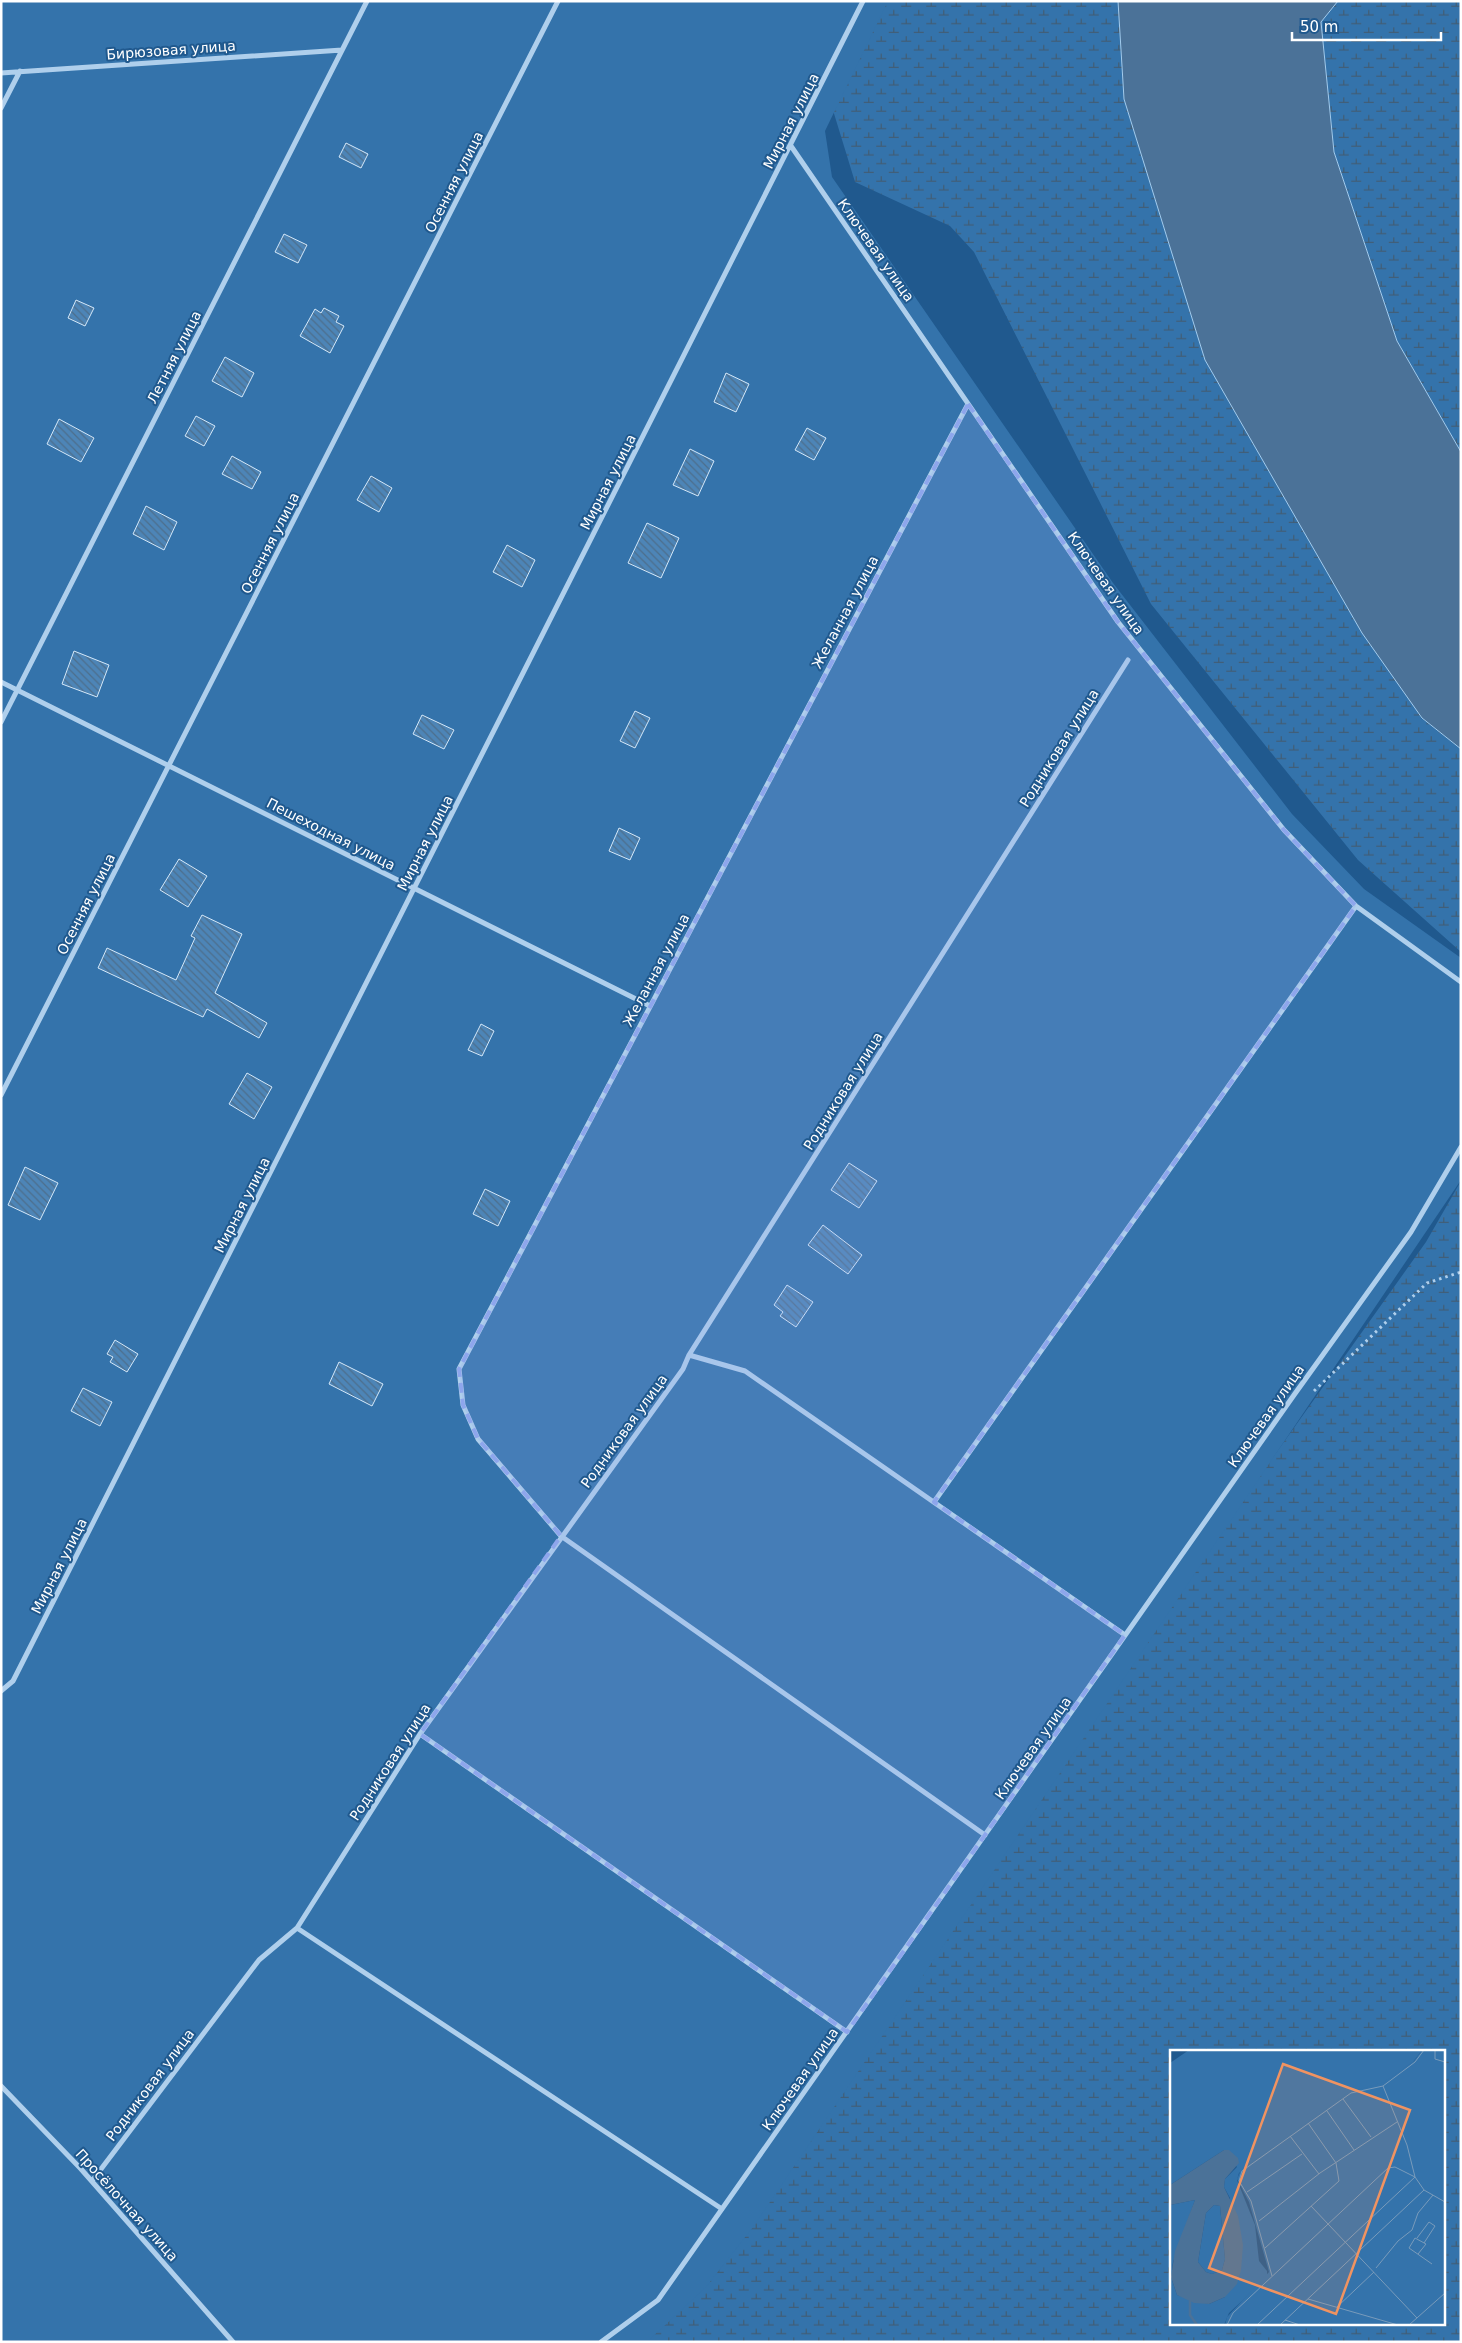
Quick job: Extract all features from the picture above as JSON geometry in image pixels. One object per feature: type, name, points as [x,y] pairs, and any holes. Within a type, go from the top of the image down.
[{"type":"street","name":"Летняя улица","points":[[1,722],[366,1]]},
{"type":"street","name":"Осенняя улица","points":[[1,1095],[558,1]]},
{"type":"street","name":"Мирная улица","points":[[1,1691],[13,1681],[863,1]]},
{"type":"street","name":"Бирюзовая улица","points":[[1,72],[342,50]]},
{"type":"street","points":[[1,108],[20,71]]},
{"type":"street","name":"Ключевая улица","points":[[791,146],[1118,622],[1284,830],[1356,906],[1461,982]]},
{"type":"street","name":"Желанная улица","points":[[968,404],[458,1369],[463,1405],[478,1439],[561,1536],[985,1835]]},
{"type":"street","name":"Родниковая улица","points":[[92,2181],[258,1960],[297,1928],[420,1734],[683,1369],[689,1355],[1128,660]]},
{"type":"street","name":"Пешеходная улица","points":[[1,682],[650,1006]]},
{"type":"street","points":[[934,1502],[1356,906]]},
{"type":"street","name":"Ключевая улица","points":[[601,2342],[658,2300],[1125,1635],[1411,1232],[1461,1147]]},
{"type":"street","points":[[689,1355],[745,1372],[1125,1635]]},
{"type":"street","points":[[420,1734],[847,2032]]},
{"type":"street","points":[[297,1928],[722,2209]]},
{"type":"street","name":"Просёлочная улица","points":[[1,2086],[92,2181],[233,2342]]},
{"type":"path","points":[[1313,1391],[1428,1283],[1461,1272]]},
{"type":"highlighted area","points":[[968,404],[1118,622],[1284,830],[1356,906],[934,1502],[1125,1635],[847,2032],[420,1734],[561,1536],[478,1439],[463,1405],[459,1369]]},
{"type":"green space","points":[[1,1],[888,1],[825,131],[832,177],[1113,583],[1292,814],[1364,889],[1461,958],[1461,1180],[753,2227],[706,2287],[647,2342],[1,2342]]},
{"type":"green space","points":[[886,1],[1118,1],[1124,99],[1421,718],[1461,749],[1461,952],[1358,860],[1151,604],[974,252],[950,226],[855,182],[832,107]]},
{"type":"green space","points":[[1338,1],[1461,1],[1461,452],[1397,341],[1334,152],[1321,22]]},
{"type":"green space","points":[[1461,1181],[1461,2342],[628,2342],[695,2270],[1426,1242]]},
{"type":"shaded area","points":[[1118,1],[1338,1],[1321,22],[1334,152],[1397,341],[1461,452],[1461,749],[1422,718],[1362,633],[1205,360],[1124,99]]},
{"type":"building","points":[[346,143],[368,154],[361,168],[339,157]]},
{"type":"building","points":[[284,234],[307,245],[298,263],[275,252]]},
{"type":"building","points":[[76,300],[94,308],[85,326],[68,318]]},
{"type":"building","points":[[324,308],[339,316],[336,322],[344,326],[330,353],[300,336],[315,309],[321,313]]},
{"type":"building","points":[[225,357],[254,373],[242,397],[212,381]]},
{"type":"building","points":[[726,373],[749,384],[736,412],[714,402]]},
{"type":"building","points":[[196,416],[215,426],[204,446],[185,436]]},
{"type":"building","points":[[59,419],[94,438],[81,462],[47,444]]},
{"type":"building","points":[[807,428],[826,438],[814,460],[795,450]]},
{"type":"building","points":[[690,449],[714,461],[698,496],[673,485]]},
{"type":"building","points":[[232,456],[261,472],[252,489],[222,474]]},
{"type":"building","points":[[371,476],[392,488],[379,512],[357,500]]},
{"type":"building","points":[[146,506],[177,522],[164,550],[133,534]]},
{"type":"building","points":[[647,523],[679,538],[661,578],[628,563]]},
{"type":"building","points":[[507,545],[535,560],[522,587],[493,572]]},
{"type":"building","points":[[74,651],[109,665],[97,697],[62,684]]},
{"type":"building","points":[[635,711],[650,718],[635,748],[620,741]]},
{"type":"building","points":[[422,715],[454,730],[444,749],[413,734]]},
{"type":"building","points":[[619,828],[640,838],[630,860],[609,851]]},
{"type":"building","points":[[179,859],[207,876],[188,907],[160,890]]},
{"type":"building","points":[[202,915],[242,934],[215,993],[267,1023],[259,1038],[207,1009],[203,1017],[98,968],[107,948],[176,980],[195,938],[191,936]]},
{"type":"building","points":[[481,1024],[494,1031],[482,1056],[468,1050]]},
{"type":"building","points":[[247,1073],[272,1087],[254,1119],[229,1104]]},
{"type":"building","points":[[849,1163],[877,1181],[859,1208],[831,1190]]},
{"type":"building","points":[[25,1167],[58,1183],[40,1220],[8,1205]]},
{"type":"building","points":[[485,1189],[510,1201],[498,1226],[473,1214]]},
{"type":"building","points":[[823,1225],[862,1255],[848,1274],[808,1245]]},
{"type":"building","points":[[787,1285],[813,1302],[796,1327],[780,1316],[783,1312],[774,1305]]},
{"type":"building","points":[[115,1340],[138,1354],[127,1372],[110,1362],[113,1357],[107,1354]]},
{"type":"building","points":[[339,1362],[383,1384],[372,1406],[329,1384]]},
{"type":"building","points":[[83,1388],[112,1402],[100,1426],[71,1411]]}]
